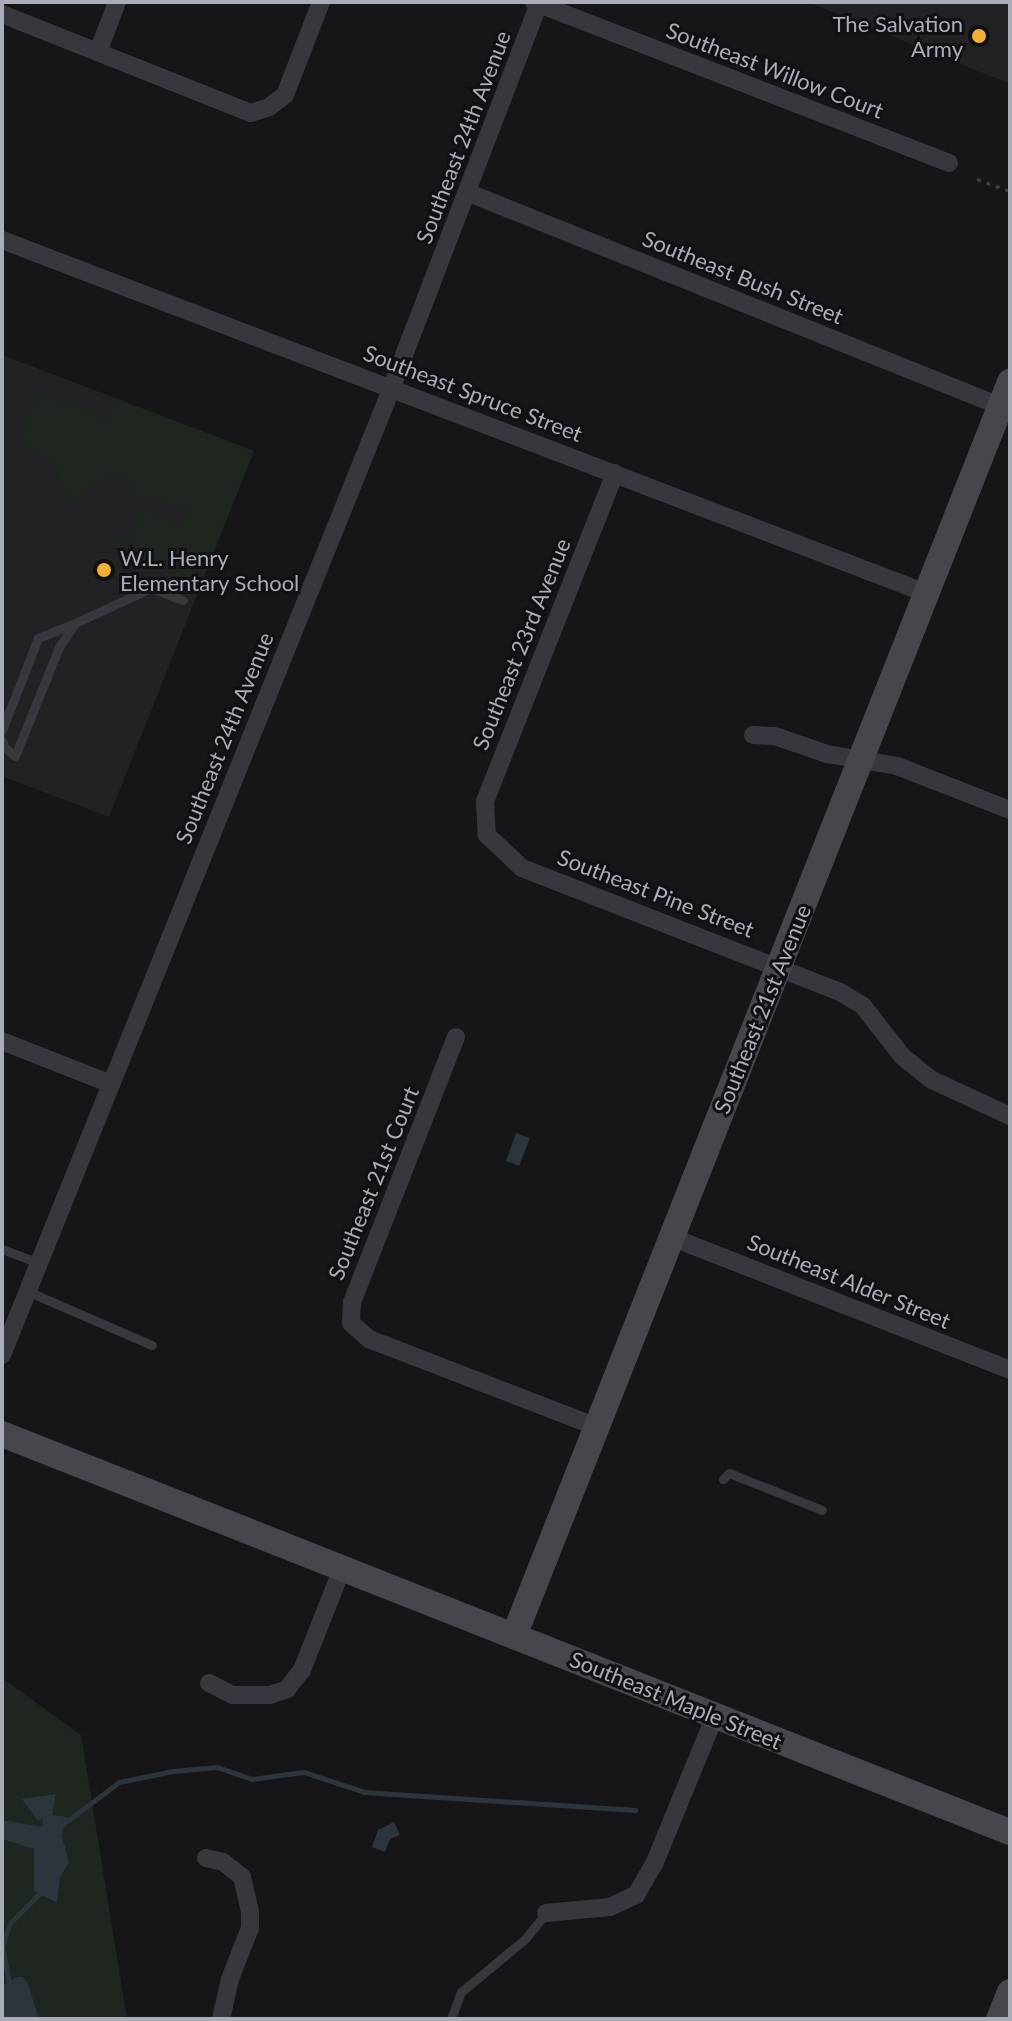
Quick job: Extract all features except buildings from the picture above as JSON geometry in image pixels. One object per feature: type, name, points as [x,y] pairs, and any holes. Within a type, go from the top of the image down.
[{"type":"street","points":[[98,52],[117,2]]},
{"type":"street","points":[[2,14],[251,113],[268,108],[285,95],[321,2]]},
{"type":"street","name":"Southeast Willow Court","points":[[537,3],[949,163]]},
{"type":"street","name":"Southeast 24th Avenue","points":[[2,1355],[392,388],[469,193],[537,3]]},
{"type":"street","name":"Southeast Bush Street","points":[[469,193],[1005,394]]},
{"type":"street","name":"Southeast Spruce Street","points":[[3,242],[926,593]]},
{"type":"street","name":"Southeast 21st Avenue","points":[[514,1636],[1005,394]]},
{"type":"street","name":"Southeast 23rd Avenue","points":[[487,835],[485,802],[615,473]]},
{"type":"street","points":[[753,735],[775,736],[827,754],[897,766],[1010,810]]},
{"type":"street","name":"Southeast Pine Street","points":[[487,835],[522,868],[840,992],[863,1006],[902,1056],[932,1080],[1010,1116]]},
{"type":"street","name":"Southeast 21st Court","points":[[456,1037],[352,1302],[351,1323],[369,1339],[595,1426]]},
{"type":"street","points":[[2,1041],[111,1084]]},
{"type":"street","name":"Southeast Alder Street","points":[[671,1237],[1010,1370]]},
{"type":"street","name":"Southeast Maple Street","points":[[2,1434],[1010,1832]]},
{"type":"street","points":[[209,1683],[233,1695],[270,1695],[287,1689],[302,1670],[342,1569]]},
{"type":"street","points":[[546,1913],[610,1907],[636,1895],[655,1862],[715,1716]]},
{"type":"street","points":[[206,1858],[223,1862],[242,1877],[249,1902],[250,1928],[230,1979],[221,2019]]},
{"type":"lane","points":[[2,730],[38,638],[151,588],[183,600]]},
{"type":"lane","points":[[3,745],[15,756],[59,647],[75,623]]},
{"type":"lane","points":[[2,1249],[38,1263]]},
{"type":"lane","points":[[27,1291],[152,1345]]},
{"type":"lane","points":[[723,1479],[729,1473],[822,1510]]},
{"type":"lane","points":[[451,2019],[461,1992],[525,1939],[546,1913]]},
{"type":"path","points":[[977,179],[1010,191]]},
{"type":"shaded area","points":[[1010,2],[1010,84],[813,4]]},
{"type":"shaded area","name":"W.L. Henry Elementary School","points":[[2,355],[254,451],[109,817],[2,776]]},
{"type":"shaded area","points":[[37,393],[107,418],[115,398],[254,451],[200,586],[144,563],[127,570],[110,536],[117,539],[142,526],[135,509],[140,507],[183,524],[187,512],[144,496],[134,500],[126,478],[120,474],[88,487],[90,491],[68,504],[55,467],[28,448],[21,438]]},
{"type":"shaded area","points":[[516,1133],[530,1138],[519,1166],[506,1161]]},
{"type":"shaded area","points":[[2,1678],[81,1735],[127,2019],[39,2019],[29,1986],[17,1977],[2,1986],[2,1839],[34,1849],[34,1891],[57,1903],[60,1878],[69,1862],[62,1836],[44,1817],[42,1828],[2,1820]]},
{"type":"shaded area","points":[[56,1794],[52,1815],[67,1817],[62,1836],[69,1862],[60,1878],[57,1903],[34,1891],[34,1849],[2,1839],[2,1820],[42,1827],[43,1818],[38,1821],[22,1799]]},
{"type":"shaded area","points":[[394,1822],[400,1835],[390,1839],[385,1852],[372,1847],[378,1830]]},
{"type":"shaded area","points":[[23,1977],[29,1986],[39,2019],[2,2019],[2,1986]]},
{"type":"waterway","points":[[62,1825],[119,1782],[173,1771],[217,1767],[251,1779],[304,1772],[364,1792],[635,1810]]},
{"type":"waterway","points":[[10,1988],[2,1947],[10,1923],[43,1890]]},
{"type":"place","name":"The Salvation Army","points":[[979,36]]},
{"type":"place","name":"W.L. Henry Elementary School","points":[[104,570]]}]
